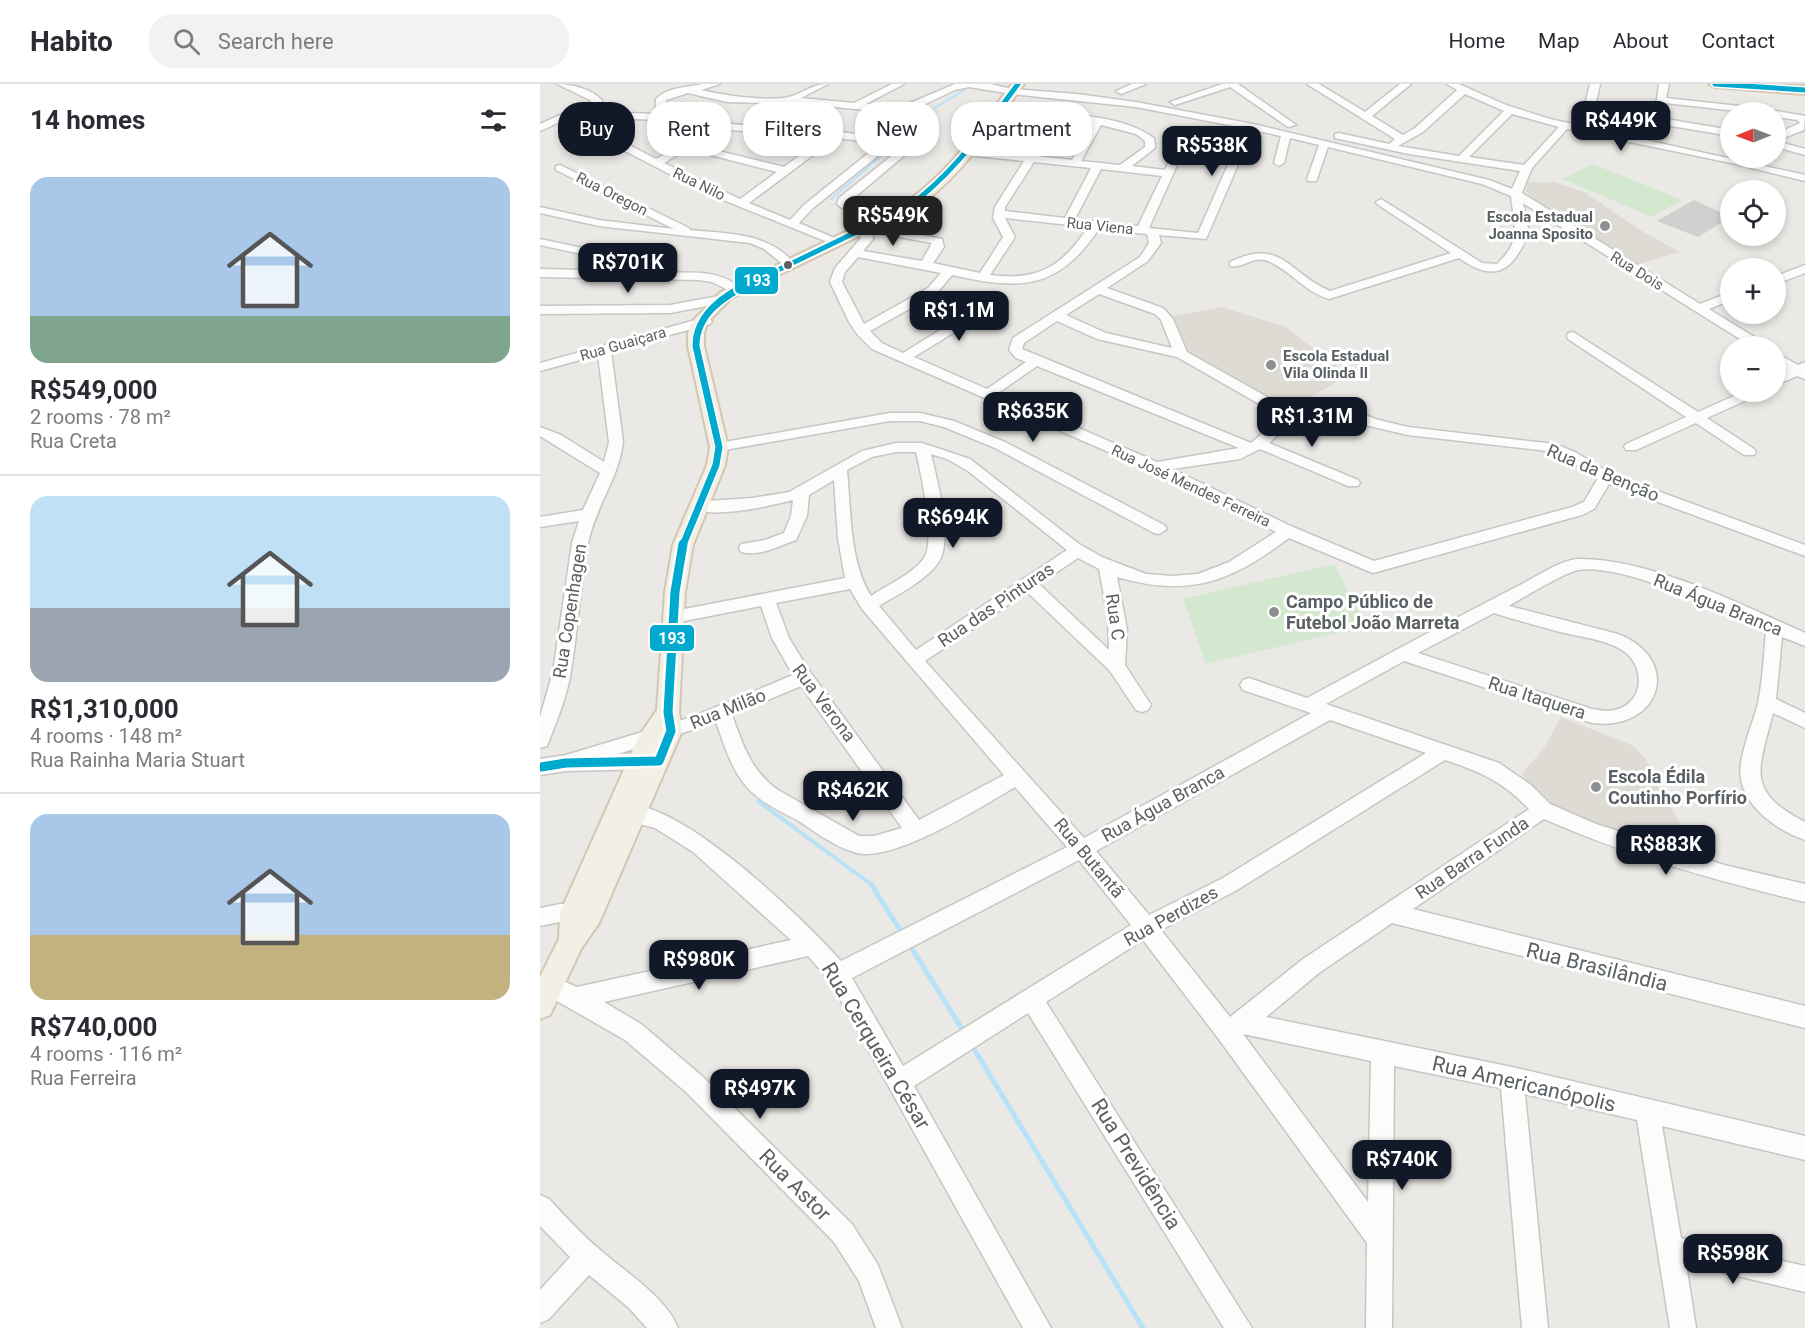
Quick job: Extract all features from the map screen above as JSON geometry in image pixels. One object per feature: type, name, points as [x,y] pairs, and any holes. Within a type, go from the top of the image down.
[{"type":"main road","points":[[1715,84],[1805,90]]},
{"type":"main road","points":[[1005,102],[1016,88]]},
{"type":"main road","points":[[545,996],[572,940],[663,726],[675,592],[683,545],[716,465],[719,447],[696,346],[703,322],[719,300],[736,290],[890,216],[925,196],[963,156]]},
{"type":"main road","points":[[703,322],[736,290]]},
{"type":"street","points":[[540,128],[596,103],[597,100],[593,97],[562,84]]},
{"type":"street","points":[[661,102],[662,97],[684,89],[715,84]]},
{"type":"street","points":[[787,100],[823,84]]},
{"type":"street","points":[[863,102],[899,84]]},
{"type":"street","points":[[923,102],[968,84]]},
{"type":"street","name":"Rua Dois","points":[[968,84],[1108,99],[1249,127],[1485,182],[1515,194],[1743,336]]},
{"type":"street","points":[[1037,84],[1121,91],[1291,125],[1386,147],[1526,169]]},
{"type":"street","points":[[1121,91],[1141,84]]},
{"type":"street","points":[[1175,102],[1231,84],[1291,125]]},
{"type":"street","points":[[1312,84],[1404,140]]},
{"type":"street","points":[[1327,92],[1336,84]]},
{"type":"street","points":[[1366,116],[1406,84]]},
{"type":"street","points":[[1452,84],[1510,110],[1566,125],[1720,155]]},
{"type":"street","points":[[1587,130],[1595,84]]},
{"type":"street","points":[[1656,119],[1664,84]]},
{"type":"street","points":[[1721,84],[1726,84]]},
{"type":"street","points":[[684,89],[719,98],[787,100],[855,106]]},
{"type":"street","points":[[1386,147],[1404,140],[1419,130],[1463,90]]},
{"type":"street","points":[[1661,100],[1720,107]]},
{"type":"street","points":[[1589,109],[1720,131]]},
{"type":"street","points":[[1461,159],[1510,110]]},
{"type":"street","points":[[1786,115],[1800,117],[1805,123],[1801,128],[1786,134]]},
{"type":"street","name":"Rua Nilo","points":[[647,116],[612,118],[602,122],[597,129],[604,136],[740,204],[835,242]]},
{"type":"street","points":[[1092,122],[1137,130],[1150,140],[1151,145],[1146,152],[1124,167]]},
{"type":"street","points":[[1075,163],[1098,122]]},
{"type":"street","points":[[1381,202],[1479,267],[1500,268],[1506,262],[1522,232],[1515,194],[1526,169],[1566,125]]},
{"type":"street","name":"Rua Viena","points":[[999,214],[1202,237],[1249,127]]},
{"type":"street","points":[[791,225],[882,144],[872,138],[843,135]]},
{"type":"street","points":[[1279,163],[1286,136]]},
{"type":"street","points":[[1312,179],[1324,145]]},
{"type":"street","points":[[1786,147],[1805,152]]},
{"type":"street","points":[[657,163],[669,156]]},
{"type":"street","points":[[727,156],[783,170]]},
{"type":"street","points":[[740,204],[803,156]]},
{"type":"street","points":[[890,216],[846,207],[842,204],[843,200],[898,156]]},
{"type":"street","points":[[1006,156],[1124,167],[1170,168],[1147,231],[1155,243],[1150,252],[1137,264],[1015,344],[1015,350],[1018,353],[1353,483]]},
{"type":"street","points":[[984,276],[1007,243],[1009,237],[999,214],[1003,201],[1026,158]]},
{"type":"street","points":[[1068,223],[1098,165]]},
{"type":"street","name":"Rua Oregon","points":[[560,168],[697,236]]},
{"type":"street","points":[[1770,168],[1805,178]]},
{"type":"street","name":"Rua Oregon","points":[[540,210],[599,223],[697,236],[752,240],[768,248],[789,264]]},
{"type":"street","points":[[856,253],[949,271],[1018,280],[1038,277],[1076,251],[1095,226]]},
{"type":"street","points":[[864,227],[938,241],[938,247],[925,266]]},
{"type":"street","name":"Rua José Mendes Ferreira","points":[[864,227],[868,235],[838,273],[836,282],[861,331],[877,346],[1155,467],[1288,531],[1373,567],[1577,511],[1588,505],[1606,477]]},
{"type":"street","points":[[540,242],[607,256],[618,260],[637,274]]},
{"type":"street","points":[[1234,264],[1245,256],[1273,256],[1317,292],[1329,295],[1459,254]]},
{"type":"street","points":[[1786,276],[1805,269]]},
{"type":"street","points":[[861,331],[932,291],[949,271]]},
{"type":"street","points":[[540,273],[707,277],[736,290]]},
{"type":"street","points":[[1098,289],[1159,311],[1167,319],[1181,354]]},
{"type":"street","points":[[540,310],[670,309],[719,300]]},
{"type":"street","points":[[904,358],[998,300]]},
{"type":"street","points":[[1698,309],[1720,300]]},
{"type":"street","points":[[1057,316],[1102,336],[1181,354],[1291,416],[1255,446],[1239,454],[1221,459],[1155,467]]},
{"type":"street","name":"Rua Guaiçara","points":[[540,367],[703,322]]},
{"type":"street","points":[[1573,336],[1749,452]]},
{"type":"street","name":"Rua Copenhagen","points":[[540,741],[555,702],[562,672],[580,543],[589,514],[609,472],[616,442],[604,351]]},
{"type":"street","points":[[988,394],[1035,361]]},
{"type":"street","points":[[1786,362],[1803,370]]},
{"type":"street","points":[[1786,377],[1803,370]]},
{"type":"street","points":[[1631,447],[1731,402]]},
{"type":"street","name":"Rua da Benção","points":[[1291,416],[1311,407],[1330,404],[1370,422],[1396,428],[1550,447],[1570,455],[1606,477],[1805,551]]},
{"type":"street","points":[[719,447],[890,417],[920,417],[949,424],[1000,445],[1159,529]]},
{"type":"street","points":[[540,431],[585,455],[609,472]]},
{"type":"street","points":[[585,455],[616,442]]},
{"type":"street","points":[[868,605],[923,568],[934,557],[936,533],[922,447]]},
{"type":"street","points":[[698,506],[740,505],[802,493],[855,459],[873,452],[922,447],[948,454],[965,462],[1077,551],[1107,568],[1140,579],[1172,581],[1197,579],[1229,569],[1288,531]]},
{"type":"street","name":"Rua Butantã","points":[[840,469],[846,538],[854,582],[868,605],[1234,1026],[1379,1237]]},
{"type":"street","points":[[747,548],[768,545],[790,536],[799,516],[802,493]]},
{"type":"street","name":"Rua Copenhagen","points":[[540,522],[589,514]]},
{"type":"street","name":"Rua das Pinturas","points":[[915,659],[1077,551]]},
{"type":"street","name":"Rua Água Branca","points":[[1308,706],[1492,606],[1575,564],[1607,566],[1668,583],[1805,640]]},
{"type":"street","name":"Rua C","points":[[1107,568],[1119,631],[1120,644],[1116,666]]},
{"type":"street","points":[[674,617],[854,582]]},
{"type":"street","points":[[1028,583],[1116,666],[1142,705]]},
{"type":"street","name":"Rua Verona","points":[[767,599],[779,638],[803,678],[868,761],[915,830]]},
{"type":"street","name":"Rua Itaquera","points":[[1404,655],[1592,716],[1620,716],[1631,710],[1645,696],[1650,675],[1639,654],[1631,648],[1599,635],[1492,606]]},
{"type":"street","points":[[1775,627],[1767,702],[1751,763],[1750,779],[1766,806],[1786,822],[1805,832]]},
{"type":"street","name":"Rua Milão","points":[[566,763],[663,726],[722,712],[803,678]]},
{"type":"street","name":"Rua Barra Funda","points":[[1234,1026],[1311,966],[1543,810],[1524,791],[1492,768],[1249,686]]},
{"type":"street","points":[[1767,702],[1805,721]]},
{"type":"street","points":[[722,712],[743,771],[770,796],[855,844],[885,844],[1017,777]]},
{"type":"street","name":"Rua Água Branca","points":[[838,974],[1082,849],[1327,713]]},
{"type":"street","name":"Rua Perdizes","points":[[900,1082],[1146,927],[1230,884],[1444,751]]},
{"type":"street","points":[[540,767],[566,763],[649,761]]},
{"type":"street","points":[[1543,810],[1591,831],[1632,845],[1724,873],[1805,893]]},
{"type":"street","name":"Rua Cerqueira César","points":[[627,812],[684,834],[720,860],[813,945],[838,974],[1038,1328]]},
{"type":"street","name":"Rua Brasilândia","points":[[1390,913],[1805,1017]]},
{"type":"street","points":[[540,917],[582,914]]},
{"type":"street","points":[[576,998],[813,945]]},
{"type":"street","name":"Rua Astor","points":[[545,996],[576,998],[633,1032],[694,1084],[843,1233],[869,1274],[889,1328]]},
{"type":"street","name":"Rua Previdência","points":[[1032,999],[1239,1328]]},
{"type":"street","name":"Rua Americanópolis","points":[[1234,1026],[1512,1079],[1648,1113],[1805,1148]]},
{"type":"street","points":[[1379,1328],[1383,1053]]},
{"type":"street","points":[[1512,1079],[1535,1328]]},
{"type":"street","points":[[1648,1113],[1683,1328]]},
{"type":"street","points":[[540,1208],[588,1257],[636,1298],[665,1328]]},
{"type":"street","points":[[1670,1248],[1805,1279]]},
{"type":"street","points":[[540,1310],[588,1257]]},
{"type":"shaded area","name":"Escola Estadual Joanna Sposito","points":[[1528,182],[1554,182],[1584,192],[1645,233],[1680,252],[1633,266],[1534,201],[1526,191]]},
{"type":"shaded area","name":"Escola Estadual Vila Olinda II","points":[[1222,307],[1286,327],[1348,375],[1286,412],[1184,353],[1173,316]]},
{"type":"shaded area","name":"Escola Édila Coutinho Porfírio","points":[[1561,717],[1634,746],[1646,760],[1681,825],[1683,855],[1633,840],[1542,800],[1522,774],[1544,748]]},
{"type":"green space","points":[[1593,164],[1682,200],[1652,217],[1562,179]]},
{"type":"green space","name":"Campo Público de Futebol João Marreta","points":[[1334,564],[1366,626],[1206,664],[1183,599]]},
{"type":"building","points":[[1694,200],[1720,212],[1720,224],[1698,237],[1657,221]]},
{"type":"waterway","points":[[831,199],[902,138],[913,121],[974,84]]},
{"type":"waterway","points":[[758,801],[871,884]]},
{"type":"waterway","points":[[871,884],[902,933]]},
{"type":"waterway","points":[[909,944],[964,1032]]},
{"type":"waterway","points":[[971,1044],[1143,1328]]},
{"type":"transit line","name":"193","points":[[541,767],[566,763],[659,761],[671,731],[668,712],[675,592],[683,545],[716,465],[719,447],[696,346],[696,333],[700,322],[726,295],[906,208],[923,196],[954,167],[1018,84]]},
{"type":"transit line","name":"193","points":[[1715,84],[1805,90]]},
{"type":"place","name":"Escola Estadual Joanna Sposito","points":[[1605,226]]},
{"type":"place","name":"Escola Estadual Vila Olinda II","points":[[1271,365]]},
{"type":"place","name":"Campo Público de Futebol João Marreta","points":[[1274,612]]},
{"type":"place","name":"Escola Édila Coutinho Porfírio","points":[[1596,787]]}]
